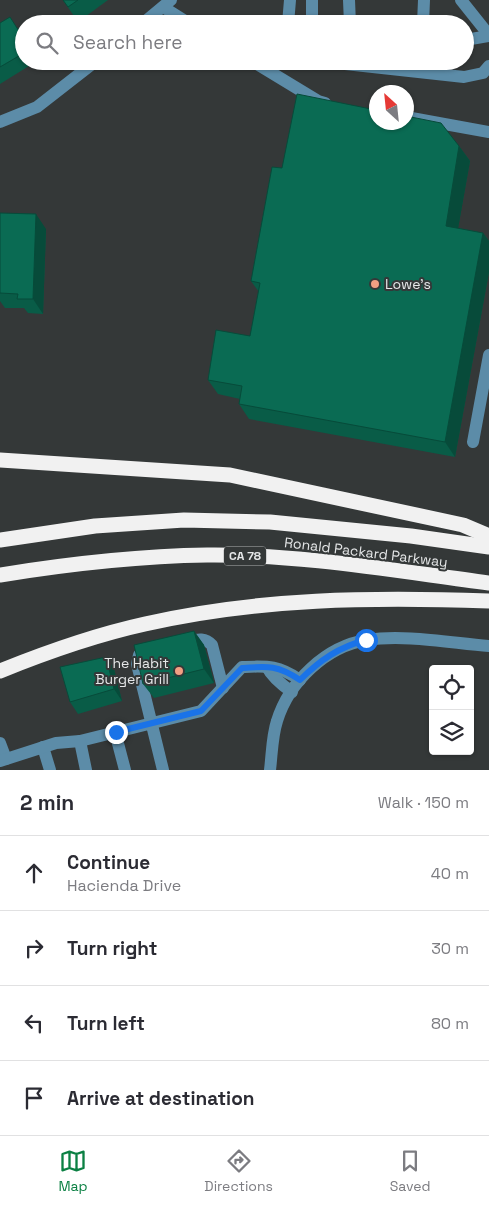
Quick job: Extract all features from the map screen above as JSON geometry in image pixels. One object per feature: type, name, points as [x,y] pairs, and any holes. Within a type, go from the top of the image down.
[{"type":"highway","points":[[0,460],[230,475],[463,525],[489,536]]},
{"type":"highway","name":"Ronald Packard Parkway","points":[[0,540],[96,526],[184,520],[270,522],[410,536],[489,547]]},
{"type":"highway","name":"Ronald Packard Parkway","points":[[0,575],[93,561],[207,555],[322,561],[489,584]]},
{"type":"highway","points":[[0,670],[44,653],[144,624],[215,611],[282,603],[361,598],[489,601]]},
{"type":"street","points":[[289,15],[290,0]]},
{"type":"street","points":[[312,0],[312,15]]},
{"type":"street","points":[[349,0],[350,15]]},
{"type":"street","points":[[423,15],[424,0]]},
{"type":"street","points":[[461,0],[473,15]]},
{"type":"street","points":[[153,15],[167,3],[180,15]]},
{"type":"street","points":[[474,17],[489,36],[474,38]]},
{"type":"street","points":[[400,70],[464,77],[483,72],[489,66]]},
{"type":"street","points":[[0,122],[37,107],[84,70]]},
{"type":"street","points":[[267,70],[318,101],[337,105]]},
{"type":"street","points":[[414,118],[489,132]]},
{"type":"street","points":[[473,442],[489,355]]},
{"type":"street","points":[[174,644],[201,638],[208,640],[212,645],[223,688]]},
{"type":"street","points":[[270,770],[277,720],[292,692],[300,680],[320,661],[340,649],[366,640],[387,638],[489,646]]},
{"type":"street","points":[[155,648],[146,650],[139,655],[137,664],[163,770]]},
{"type":"street","points":[[267,666],[270,673],[292,692]]},
{"type":"street","points":[[0,744],[3,760],[56,743],[80,741],[201,711],[242,668],[267,666],[280,668],[300,680]]},
{"type":"street","points":[[116,732],[125,770]]},
{"type":"street","points":[[80,741],[86,770]]},
{"type":"street","points":[[44,747],[50,770]]},
{"type":"building","points":[[63,0],[78,0],[68,7]]},
{"type":"building","points":[[10,17],[15,25],[15,58],[0,67],[0,23]]},
{"type":"building","name":"Lowe's","points":[[297,94],[369,109],[369,130],[414,130],[414,118],[441,123],[459,146],[446,226],[483,233],[445,442],[239,404],[242,386],[208,380],[216,330],[250,336],[260,283],[251,281],[272,167],[282,168]]},
{"type":"building","points":[[0,213],[36,214],[33,299],[17,299],[18,294],[0,293]]},
{"type":"building","points":[[194,631],[204,669],[143,684],[134,645]]},
{"type":"building","points":[[106,657],[114,689],[70,702],[60,667]]},
{"type":"place","name":"Lowe's","points":[[375,284]]},
{"type":"place","name":"The Habit Burger Grill","points":[[179,671]]},
{"type":"route","points":[[116,732],[201,711],[242,668],[267,666],[280,668],[300,680],[320,661],[350,644],[366,640]]}]
